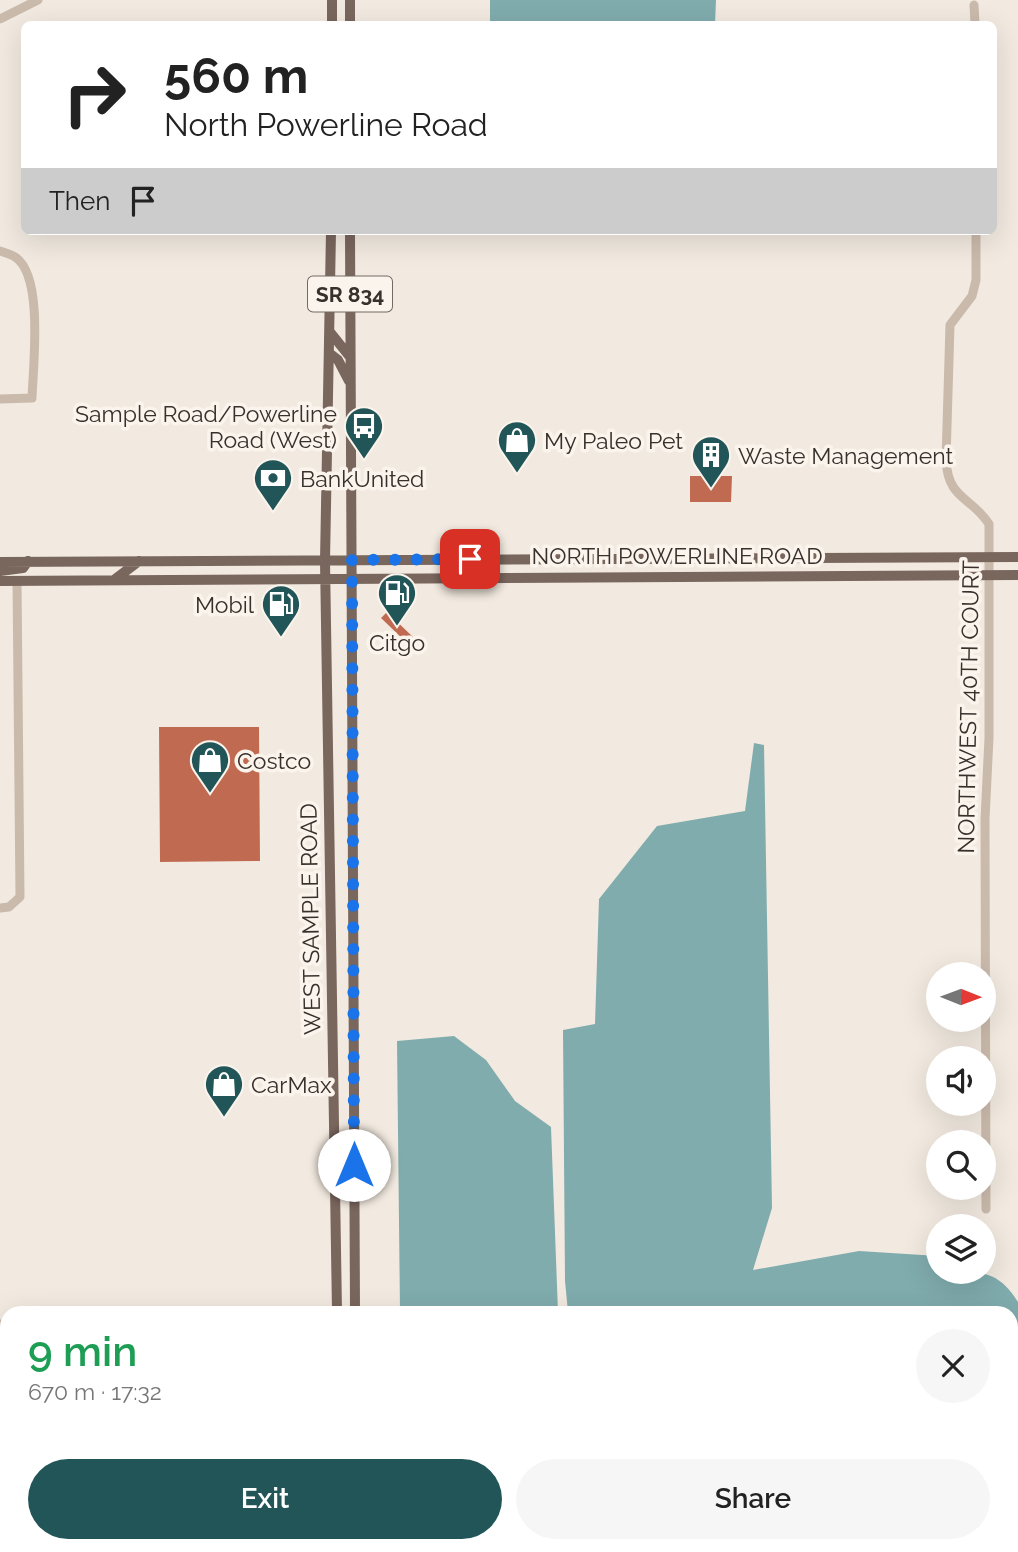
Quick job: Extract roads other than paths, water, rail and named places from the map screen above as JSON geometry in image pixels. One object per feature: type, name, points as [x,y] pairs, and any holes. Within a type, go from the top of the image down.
[{"type":"main road","points":[[332,0],[332,21]]},
{"type":"main road","points":[[350,0],[350,21]]},
{"type":"main road","name":"WEST SAMPLE ROAD","points":[[331,235],[325,579],[337,1306]]},
{"type":"main road","name":"WEST SAMPLE ROAD","points":[[350,235],[351,942],[355,1306]]},
{"type":"main road","points":[[329,330],[351,356]]},
{"type":"main road","points":[[329,354],[338,360],[351,383]]},
{"type":"main road","name":"NORTH POWERLINE ROAD","points":[[0,562],[1018,557]]},
{"type":"main road","points":[[545,577],[553,567],[568,559]]},
{"type":"main road","points":[[737,576],[755,565],[759,559],[768,568],[782,575]]},
{"type":"main road","points":[[0,571],[23,568],[28,561]]},
{"type":"main road","points":[[114,580],[139,561]]},
{"type":"main road","name":"NORTH POWERLINE ROAD","points":[[0,581],[1018,575]]},
{"type":"street","points":[[0,19],[37,0]]},
{"type":"street","points":[[974,5],[975,21]]},
{"type":"street","name":"NORTHWEST 40TH COURT","points":[[976,235],[974,288],[950,325],[947,479],[956,493],[982,512],[989,524],[989,738],[985,819],[986,1209]]},
{"type":"street","points":[[0,251],[17,257],[30,276],[34,302],[32,398],[0,399]]},
{"type":"street","points":[[0,908],[9,907],[20,897],[17,581]]},
{"type":"water","points":[[490,0],[716,0],[715,21],[490,21]]},
{"type":"water","points":[[754,743],[764,745],[772,1208],[753,1270],[859,1251],[926,1255],[926,1284],[996,1284],[996,1279],[1010,1290],[1018,1306],[567,1306],[563,1030],[595,1024],[599,899],[657,826],[745,811]]},
{"type":"water","points":[[454,1036],[486,1060],[515,1101],[551,1127],[558,1306],[400,1306],[397,1041]]},
{"type":"place","name":"Sample Road/Powerline Road (West)","points":[[364,460]]},
{"type":"place","name":"My Paleo Pet","points":[[517,474]]},
{"type":"place","name":"Waste Management","points":[[711,489]]},
{"type":"place","name":"BankUnited","points":[[273,512]]},
{"type":"place","name":"Citgo","points":[[397,627]]},
{"type":"place","name":"Mobil","points":[[281,638]]},
{"type":"place","name":"Costco","points":[[210,794]]},
{"type":"place","name":"CarMax","points":[[224,1118]]}]
